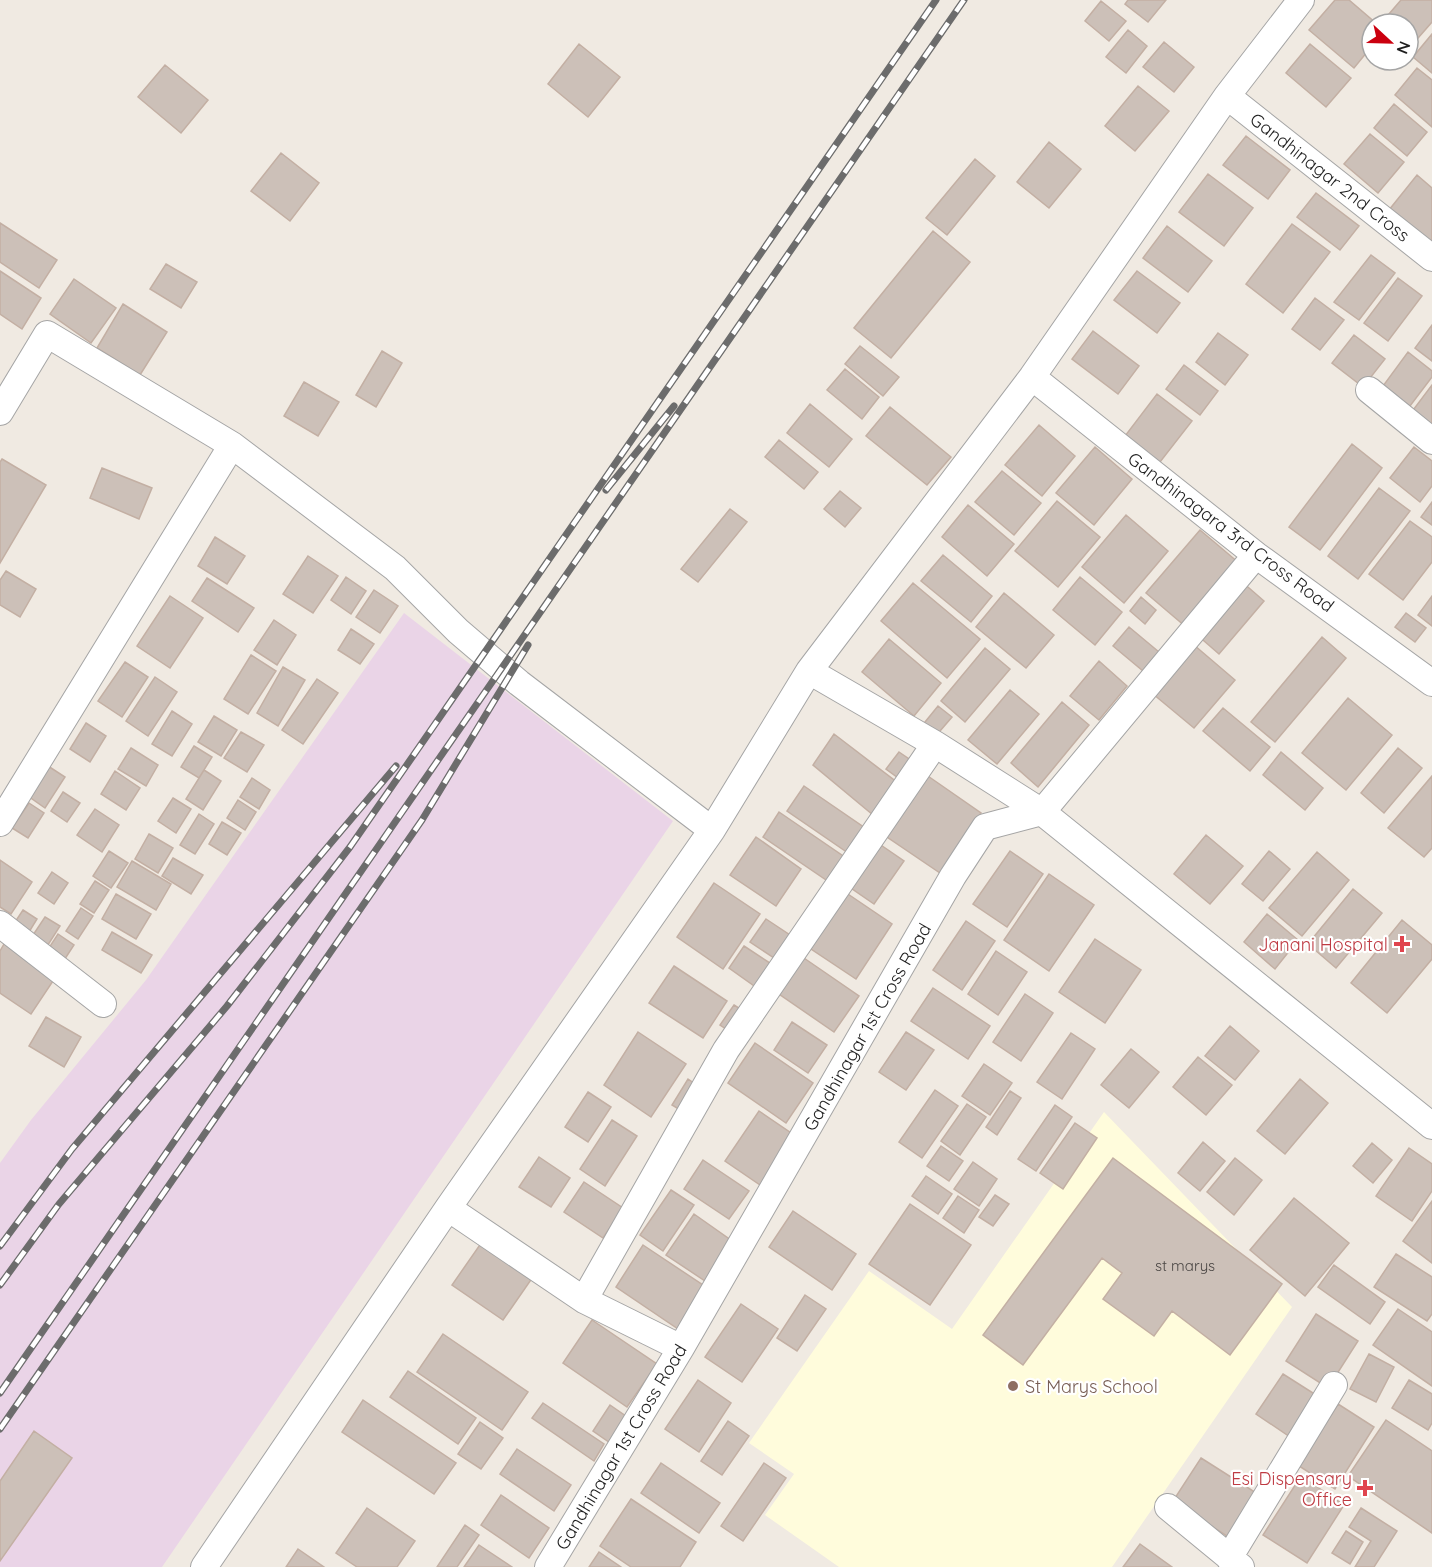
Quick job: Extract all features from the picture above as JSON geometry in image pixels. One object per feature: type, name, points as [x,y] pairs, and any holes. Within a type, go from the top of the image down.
[{"type":"street","points":[[204,1567],[448,1208],[712,830],[809,671],[1032,377],[1227,96],[1301,0]]},
{"type":"street","name":"Gandhinagar 2nd Cross","points":[[1227,96],[1432,258]]},
{"type":"street","points":[[0,412],[46,334],[232,445],[395,568],[458,631],[519,683],[712,830]]},
{"type":"street","name":"Gandhinagara 3rd Cross Road","points":[[1032,377],[1256,555],[1432,683]]},
{"type":"street","points":[[1369,390],[1432,441]]},
{"type":"street","points":[[0,823],[232,445]]},
{"type":"street","points":[[1042,812],[1256,555]]},
{"type":"street","points":[[809,671],[935,744],[1042,812],[1432,1126]]},
{"type":"street","points":[[584,1300],[726,1050],[935,744]]},
{"type":"street","name":"Gandhinagar 1st Cross Road","points":[[548,1567],[681,1348],[953,876],[985,827],[1042,812]]},
{"type":"street","points":[[0,924],[103,1004]]},
{"type":"street","points":[[448,1208],[584,1300],[681,1348]]},
{"type":"street","points":[[1168,1507],[1235,1562],[1334,1385]]},
{"type":"shaded area","points":[[404,613],[673,821],[162,1567],[0,1567],[0,1163],[31,1120],[146,980]]},
{"type":"shaded area","name":"St Marys School","points":[[1104,1112],[1292,1307],[1112,1567],[839,1567],[765,1515],[794,1474],[749,1443],[869,1271],[952,1329]]},
{"type":"building","points":[[1128,0],[1166,0],[1148,22],[1125,4]]},
{"type":"building","points":[[1335,0],[1349,0],[1363,12],[1360,12],[1360,61],[1354,68],[1309,30]]},
{"type":"building","points":[[1401,0],[1432,0],[1432,22],[1420,36],[1420,12],[1391,12]]},
{"type":"building","points":[[1101,1],[1126,21],[1109,41],[1085,21]]},
{"type":"building","points":[[1128,30],[1147,46],[1126,73],[1106,57]]},
{"type":"building","points":[[1432,34],[1432,73],[1420,63],[1420,49]]},
{"type":"building","points":[[1164,42],[1194,67],[1174,92],[1143,67]]},
{"type":"building","points":[[579,44],[620,77],[588,117],[548,84]]},
{"type":"building","points":[[1310,44],[1351,78],[1326,107],[1286,73]]},
{"type":"building","points":[[165,65],[208,100],[181,133],[138,97]]},
{"type":"building","points":[[1420,70],[1432,80],[1432,127],[1395,95],[1414,72]]},
{"type":"building","points":[[1138,86],[1169,111],[1135,151],[1105,126]]},
{"type":"building","points":[[1394,104],[1427,132],[1407,156],[1374,128]]},
{"type":"building","points":[[1370,134],[1404,162],[1378,193],[1344,164]]},
{"type":"building","points":[[1246,136],[1290,170],[1268,199],[1223,165]]},
{"type":"building","points":[[1049,142],[1081,169],[1049,208],[1017,182]]},
{"type":"building","points":[[281,153],[319,183],[290,221],[251,191]]},
{"type":"building","points":[[975,159],[995,176],[947,235],[926,218]]},
{"type":"building","points":[[1208,174],[1253,208],[1224,246],[1179,212]]},
{"type":"building","points":[[1417,175],[1432,188],[1432,246],[1389,210]]},
{"type":"building","points":[[1316,193],[1359,226],[1340,250],[1297,217]]},
{"type":"building","points":[[0,223],[57,260],[39,288],[0,262]]},
{"type":"building","points":[[1292,224],[1330,252],[1283,313],[1246,284]]},
{"type":"building","points":[[1167,226],[1212,261],[1188,292],[1143,258]]},
{"type":"building","points":[[933,231],[970,262],[891,358],[854,328]]},
{"type":"building","points":[[1371,255],[1395,273],[1359,320],[1334,302]]},
{"type":"building","points":[[166,264],[197,282],[181,308],[150,289]]},
{"type":"building","points":[[0,271],[41,298],[22,329],[0,314]]},
{"type":"building","points":[[1137,271],[1180,303],[1157,333],[1114,300]]},
{"type":"building","points":[[1398,278],[1422,296],[1388,341],[1364,323]]},
{"type":"building","points":[[74,279],[116,308],[91,343],[50,314]]},
{"type":"building","points":[[1315,298],[1344,320],[1320,350],[1292,329]]},
{"type":"building","points":[[123,304],[167,332],[140,375],[97,348]]},
{"type":"building","points":[[1432,325],[1432,361],[1415,348]]},
{"type":"building","points":[[1093,331],[1139,366],[1118,394],[1072,359]]},
{"type":"building","points":[[1218,333],[1248,355],[1225,385],[1196,362]]},
{"type":"building","points":[[1354,335],[1385,359],[1363,387],[1332,363]]},
{"type":"building","points":[[860,346],[899,377],[883,396],[845,364]]},
{"type":"building","points":[[382,351],[402,363],[376,407],[356,395]]},
{"type":"building","points":[[1408,352],[1432,371],[1432,377],[1410,406],[1383,386]]},
{"type":"building","points":[[1184,365],[1218,391],[1200,415],[1166,389]]},
{"type":"building","points":[[845,369],[879,397],[862,419],[827,390]]},
{"type":"building","points":[[304,382],[339,402],[318,436],[284,416]]},
{"type":"building","points":[[1432,385],[1432,450],[1401,426]]},
{"type":"building","points":[[1157,394],[1192,421],[1160,462],[1125,436]]},
{"type":"building","points":[[810,404],[852,439],[829,467],[787,433]]},
{"type":"building","points":[[890,407],[951,457],[927,485],[866,436]]},
{"type":"building","points":[[1039,425],[1075,456],[1042,496],[1005,465]]},
{"type":"building","points":[[779,440],[818,472],[804,489],[765,457]]},
{"type":"building","points":[[1352,444],[1382,468],[1320,550],[1289,527]]},
{"type":"building","points":[[1095,447],[1132,479],[1094,525],[1056,493]]},
{"type":"building","points":[[1414,447],[1432,461],[1432,486],[1420,502],[1390,478]]},
{"type":"building","points":[[2,459],[46,485],[0,563],[0,462]]},
{"type":"building","points":[[102,468],[152,488],[139,519],[90,498]]},
{"type":"building","points":[[1002,471],[1041,503],[1014,535],[975,502]]},
{"type":"building","points":[[1379,488],[1410,511],[1358,579],[1328,556]]},
{"type":"building","points":[[840,491],[861,508],[845,527],[824,509]]},
{"type":"building","points":[[1057,501],[1100,537],[1058,587],[1015,551]]},
{"type":"building","points":[[1432,502],[1432,525],[1421,517]]},
{"type":"building","points":[[968,505],[1014,544],[987,576],[942,537]]},
{"type":"building","points":[[730,509],[747,522],[698,582],[681,569]]},
{"type":"building","points":[[1126,515],[1168,551],[1124,603],[1082,567]]},
{"type":"building","points":[[1410,521],[1432,537],[1432,562],[1403,600],[1369,574]]},
{"type":"building","points":[[1200,530],[1239,563],[1186,627],[1146,593]]},
{"type":"building","points":[[215,537],[245,556],[227,584],[198,566]]},
{"type":"building","points":[[943,555],[992,596],[971,622],[921,581]]},
{"type":"building","points":[[308,556],[338,576],[313,613],[283,594]]},
{"type":"building","points":[[6,571],[36,589],[20,617],[0,605],[0,580]]},
{"type":"building","points":[[346,577],[366,591],[351,614],[331,600]]},
{"type":"building","points":[[1080,577],[1122,612],[1095,645],[1053,610]]},
{"type":"building","points":[[207,578],[254,608],[238,632],[192,601]]},
{"type":"building","points":[[1241,581],[1264,601],[1219,654],[1196,634]]},
{"type":"building","points":[[913,583],[980,639],[947,678],[881,621]]},
{"type":"building","points":[[374,590],[398,606],[380,633],[356,617]]},
{"type":"building","points":[[1004,593],[1054,635],[1026,668],[976,627]]},
{"type":"building","points":[[170,596],[203,618],[170,668],[137,646]]},
{"type":"building","points":[[1432,596],[1432,626],[1418,615]]},
{"type":"building","points":[[1141,597],[1156,610],[1145,624],[1130,611]]},
{"type":"building","points":[[1406,613],[1426,628],[1415,642],[1395,627]]},
{"type":"building","points":[[274,620],[296,635],[277,665],[254,650]]},
{"type":"building","points":[[1129,627],[1159,652],[1143,671],[1113,646]]},
{"type":"building","points":[[351,629],[374,644],[360,664],[338,650]]},
{"type":"building","points":[[1322,637],[1346,658],[1275,742],[1251,722]]},
{"type":"building","points":[[889,639],[941,683],[914,716],[862,672]]},
{"type":"building","points":[[1194,645],[1235,680],[1194,728],[1153,694]]},
{"type":"building","points":[[985,648],[1010,669],[965,722],[941,701]]},
{"type":"building","points":[[251,655],[276,671],[248,714],[224,699]]},
{"type":"building","points":[[1099,661],[1127,686],[1099,720],[1070,696]]},
{"type":"building","points":[[125,662],[148,677],[122,717],[98,701]]},
{"type":"building","points":[[283,667],[305,680],[278,726],[257,713]]},
{"type":"building","points":[[155,677],[177,692],[148,736],[126,721]]},
{"type":"building","points":[[317,679],[338,693],[303,744],[282,730]]},
{"type":"building","points":[[1010,690],[1039,714],[997,764],[968,740]]},
{"type":"building","points":[[1348,698],[1392,735],[1346,790],[1302,753]]},
{"type":"building","points":[[1062,702],[1089,725],[1038,787],[1011,763]]},
{"type":"building","points":[[938,706],[952,717],[934,738],[921,727]]},
{"type":"building","points":[[1223,708],[1270,747],[1250,771],[1203,731]]},
{"type":"building","points":[[172,711],[192,724],[172,756],[152,744]]},
{"type":"building","points":[[214,716],[237,730],[221,756],[198,742]]},
{"type":"building","points":[[86,723],[106,736],[90,762],[70,749]]},
{"type":"building","points":[[241,732],[264,745],[247,772],[224,758]]},
{"type":"building","points":[[834,734],[898,783],[873,815],[813,765]]},
{"type":"building","points":[[194,746],[212,757],[199,778],[181,767]]},
{"type":"building","points":[[131,748],[158,765],[146,786],[118,769]]},
{"type":"building","points":[[1398,748],[1422,768],[1384,813],[1361,793]]},
{"type":"building","points":[[899,752],[918,765],[905,783],[886,769]]},
{"type":"building","points":[[1281,752],[1323,788],[1305,810],[1263,775]]},
{"type":"building","points":[[48,766],[65,777],[45,808],[28,796]]},
{"type":"building","points":[[204,770],[221,781],[203,810],[186,799]]},
{"type":"building","points":[[115,771],[140,788],[126,810],[101,794]]},
{"type":"building","points":[[925,774],[981,813],[940,873],[884,835]]},
{"type":"building","points":[[1432,776],[1432,848],[1424,857],[1388,828]]},
{"type":"building","points":[[252,778],[270,790],[259,809],[240,797]]},
{"type":"building","points":[[804,786],[868,830],[851,855],[787,811]]},
{"type":"building","points":[[63,792],[80,803],[67,822],[51,811]]},
{"type":"building","points":[[173,798],[191,809],[176,833],[158,821]]},
{"type":"building","points":[[238,800],[256,812],[245,830],[227,818]]},
{"type":"building","points":[[29,803],[44,813],[28,838],[12,828]]},
{"type":"building","points":[[95,809],[119,825],[102,852],[77,835]]},
{"type":"building","points":[[779,812],[849,860],[832,884],[763,837]]},
{"type":"building","points":[[199,814],[214,824],[195,854],[180,845]]},
{"type":"building","points":[[222,822],[241,833],[227,855],[209,844]]},
{"type":"building","points":[[149,834],[173,848],[158,873],[135,859]]},
{"type":"building","points":[[1206,835],[1243,866],[1210,904],[1174,874]]},
{"type":"building","points":[[756,837],[801,869],[776,906],[730,875]]},
{"type":"building","points":[[875,841],[904,861],[874,904],[845,884]]},
{"type":"building","points":[[109,851],[128,863],[111,888],[93,876]]},
{"type":"building","points":[[1010,851],[1043,874],[1007,927],[973,904]]},
{"type":"building","points":[[1269,851],[1290,869],[1263,901],[1242,884]]},
{"type":"building","points":[[1317,852],[1349,880],[1302,936],[1269,908]]},
{"type":"building","points":[[173,858],[203,875],[191,894],[162,876]]},
{"type":"building","points":[[0,860],[32,882],[11,914],[0,907]]},
{"type":"building","points":[[132,861],[171,884],[156,910],[117,887]]},
{"type":"building","points":[[52,872],[68,883],[54,904],[38,893]]},
{"type":"building","points":[[1049,874],[1094,905],[1049,971],[1004,940]]},
{"type":"building","points":[[95,881],[109,890],[94,913],[80,904]]},
{"type":"building","points":[[714,883],[760,914],[723,969],[677,937]]},
{"type":"building","points":[[1353,889],[1382,913],[1336,968],[1308,944]]},
{"type":"building","points":[[842,890],[892,924],[856,979],[805,945]]},
{"type":"building","points":[[116,894],[151,914],[136,939],[102,919]]},
{"type":"building","points":[[81,908],[93,916],[78,939],[66,931]]},
{"type":"building","points":[[23,910],[37,919],[26,937],[11,928]]},
{"type":"building","points":[[1267,914],[1298,940],[1275,969],[1244,942]]},
{"type":"building","points":[[45,917],[60,926],[46,948],[31,938]]},
{"type":"building","points":[[766,919],[790,935],[774,958],[750,942]]},
{"type":"building","points":[[1402,920],[1432,945],[1432,959],[1387,1013],[1351,983]]},
{"type":"building","points":[[966,921],[995,941],[962,990],[933,970]]},
{"type":"building","points":[[112,932],[152,955],[141,973],[102,950]]},
{"type":"building","points":[[58,934],[74,945],[61,965],[45,954]]},
{"type":"building","points":[[1095,939],[1141,970],[1105,1023],[1059,992]]},
{"type":"building","points":[[4,944],[55,978],[31,1014],[0,993],[0,951]]},
{"type":"building","points":[[744,946],[773,965],[757,988],[729,968]]},
{"type":"building","points":[[996,951],[1027,972],[998,1015],[968,994]]},
{"type":"building","points":[[801,956],[859,996],[834,1032],[776,992]]},
{"type":"building","points":[[674,966],[727,1001],[703,1038],[649,1003]]},
{"type":"building","points":[[933,988],[990,1026],[968,1059],[911,1021]]},
{"type":"building","points":[[1025,994],[1053,1013],[1021,1061],[993,1042]]},
{"type":"building","points":[[734,1005],[745,1012],[732,1033],[720,1025]]},
{"type":"building","points":[[46,1017],[81,1037],[64,1067],[29,1046]]},
{"type":"building","points":[[792,1022],[827,1045],[808,1073],[774,1050]]},
{"type":"building","points":[[1230,1026],[1259,1051],[1235,1080],[1205,1056]]},
{"type":"building","points":[[638,1032],[686,1064],[651,1117],[604,1085]]},
{"type":"building","points":[[906,1032],[934,1050],[906,1090],[879,1072]]},
{"type":"building","points":[[1071,1033],[1095,1049],[1062,1099],[1037,1082]]},
{"type":"building","points":[[755,1043],[813,1083],[786,1123],[728,1083]]},
{"type":"building","points":[[1131,1049],[1159,1072],[1129,1108],[1101,1085]]},
{"type":"building","points":[[1198,1057],[1232,1085],[1206,1115],[1173,1087]]},
{"type":"building","points":[[984,1064],[1012,1083],[990,1115],[962,1096]]},
{"type":"building","points":[[688,1079],[701,1088],[685,1113],[672,1105]]},
{"type":"building","points":[[1300,1079],[1328,1103],[1285,1154],[1257,1131]]},
{"type":"building","points":[[935,1090],[958,1106],[922,1158],[899,1142]]},
{"type":"building","points":[[1010,1091],[1021,1098],[997,1135],[986,1127]]},
{"type":"building","points":[[588,1092],[611,1107],[588,1142],[565,1127]]},
{"type":"building","points":[[967,1104],[986,1117],[960,1155],[941,1141]]},
{"type":"building","points":[[1055,1105],[1072,1117],[1036,1171],[1018,1159]]},
{"type":"building","points":[[759,1111],[797,1137],[763,1187],[725,1161]]},
{"type":"building","points":[[612,1120],[637,1136],[605,1186],[580,1169]]},
{"type":"building","points":[[1075,1123],[1097,1138],[1063,1189],[1040,1173]]},
{"type":"building","points":[[1203,1142],[1225,1161],[1200,1191],[1178,1173]]},
{"type":"building","points":[[1372,1143],[1392,1160],[1373,1183],[1353,1166]]},
{"type":"building","points":[[941,1146],[963,1161],[949,1181],[927,1166]]},
{"type":"building","points":[[1409,1148],[1432,1164],[1432,1191],[1412,1221],[1376,1196]]},
{"type":"building","points":[[539,1157],[570,1178],[551,1207],[519,1187]]},
{"type":"building","name":"St Marys School","points":[[1113,1158],[1282,1284],[1230,1355],[1172,1311],[1154,1336],[1103,1299],[1122,1273],[1102,1258],[1023,1365],[983,1335]]},
{"type":"building","points":[[1235,1158],[1262,1180],[1234,1215],[1207,1192]]},
{"type":"building","points":[[703,1160],[749,1191],[729,1219],[684,1189]]},
{"type":"building","points":[[973,1162],[997,1179],[979,1206],[954,1189]]},
{"type":"building","points":[[926,1176],[952,1194],[938,1214],[912,1196]]},
{"type":"building","points":[[584,1182],[623,1208],[603,1238],[564,1212]]},
{"type":"building","points":[[671,1190],[694,1205],[663,1251],[640,1235]]},
{"type":"building","points":[[995,1195],[1009,1204],[993,1226],[979,1217]]},
{"type":"building","points":[[958,1196],[979,1210],[964,1233],[943,1218]]},
{"type":"building","points":[[1294,1198],[1349,1243],[1305,1296],[1250,1250]]},
{"type":"building","points":[[1432,1201],[1432,1263],[1403,1241]]},
{"type":"building","points":[[910,1204],[971,1245],[930,1305],[869,1264]]},
{"type":"building","points":[[793,1211],[856,1254],[832,1290],[769,1247]]},
{"type":"building","points":[[694,1214],[735,1243],[708,1283],[666,1255]]},
{"type":"building","points":[[484,1239],[535,1274],[503,1320],[452,1285]]},
{"type":"building","points":[[643,1245],[709,1289],[681,1331],[616,1287]]},
{"type":"building","points":[[1396,1254],[1432,1277],[1432,1314],[1427,1321],[1374,1287]]},
{"type":"building","points":[[1334,1265],[1385,1302],[1370,1324],[1318,1287]]},
{"type":"building","points":[[805,1295],[826,1309],[797,1351],[777,1338]]},
{"type":"building","points":[[741,1304],[778,1329],[742,1382],[705,1357]]},
{"type":"building","points":[[1398,1309],[1432,1332],[1432,1386],[1373,1345]]},
{"type":"building","points":[[1316,1314],[1358,1341],[1328,1388],[1286,1361]]},
{"type":"building","points":[[592,1320],[657,1364],[627,1407],[563,1363]]},
{"type":"building","points":[[443,1334],[528,1392],[502,1430],[417,1372]]},
{"type":"building","points":[[1369,1354],[1394,1367],[1376,1402],[1350,1389]]},
{"type":"building","points":[[408,1371],[476,1418],[458,1444],[390,1397]]},
{"type":"building","points":[[1283,1374],[1324,1400],[1296,1441],[1256,1414]]},
{"type":"building","points":[[698,1380],[731,1403],[699,1452],[665,1429]]},
{"type":"building","points":[[1409,1380],[1432,1394],[1432,1423],[1428,1430],[1392,1408]]},
{"type":"building","points":[[363,1400],[456,1463],[434,1494],[342,1432]]},
{"type":"building","points":[[543,1403],[604,1444],[594,1461],[532,1418]]},
{"type":"building","points":[[1338,1404],[1374,1427],[1335,1489],[1299,1466]]},
{"type":"building","points":[[610,1405],[633,1421],[616,1447],[593,1431]]},
{"type":"building","points":[[1386,1420],[1432,1451],[1432,1533],[1348,1476]]},
{"type":"building","points":[[728,1421],[749,1436],[722,1475],[701,1461]]},
{"type":"building","points":[[480,1422],[503,1438],[481,1469],[458,1454]]},
{"type":"building","points":[[34,1431],[72,1458],[0,1561],[0,1481]]},
{"type":"building","points":[[517,1449],[571,1485],[554,1511],[500,1474]]},
{"type":"building","points":[[1201,1458],[1261,1496],[1233,1540],[1173,1501]]},
{"type":"building","points":[[661,1463],[720,1503],[699,1533],[641,1493]]},
{"type":"building","points":[[764,1463],[786,1478],[743,1541],[721,1526]]},
{"type":"building","points":[[1301,1476],[1344,1505],[1307,1563],[1263,1535]]},
{"type":"building","points":[[501,1495],[549,1528],[529,1558],[481,1525]]},
{"type":"building","points":[[631,1499],[696,1542],[680,1567],[631,1567],[600,1546]]},
{"type":"building","points":[[367,1508],[415,1541],[397,1567],[357,1567],[336,1553]]},
{"type":"building","points":[[1361,1508],[1397,1531],[1374,1567],[1355,1567],[1371,1541],[1349,1527]]},
{"type":"building","points":[[465,1525],[479,1535],[457,1567],[437,1567]]},
{"type":"building","points":[[1346,1531],[1363,1542],[1350,1564],[1332,1553]]},
{"type":"building","points":[[1140,1544],[1172,1567],[1123,1567]]},
{"type":"building","points":[[479,1545],[512,1567],[464,1567]]},
{"type":"building","points":[[298,1549],[324,1567],[286,1567]]},
{"type":"building","points":[[599,1552],[621,1567],[589,1567]]},
{"type":"railway","points":[[0,1285],[59,1204],[227,1006],[350,847],[936,0]]},
{"type":"railway","points":[[0,1393],[964,0]]},
{"type":"railway","points":[[606,490],[674,406]]},
{"type":"railway","points":[[0,1429],[422,820],[528,645]]},
{"type":"railway","points":[[0,1246],[72,1149],[396,766]]},
{"type":"place","name":"Janani Hospital","points":[[1402,944]]},
{"type":"place","name":"St Marys School","points":[[1013,1386]]},
{"type":"place","name":"Esi Dispensary Office","points":[[1365,1488]]}]
